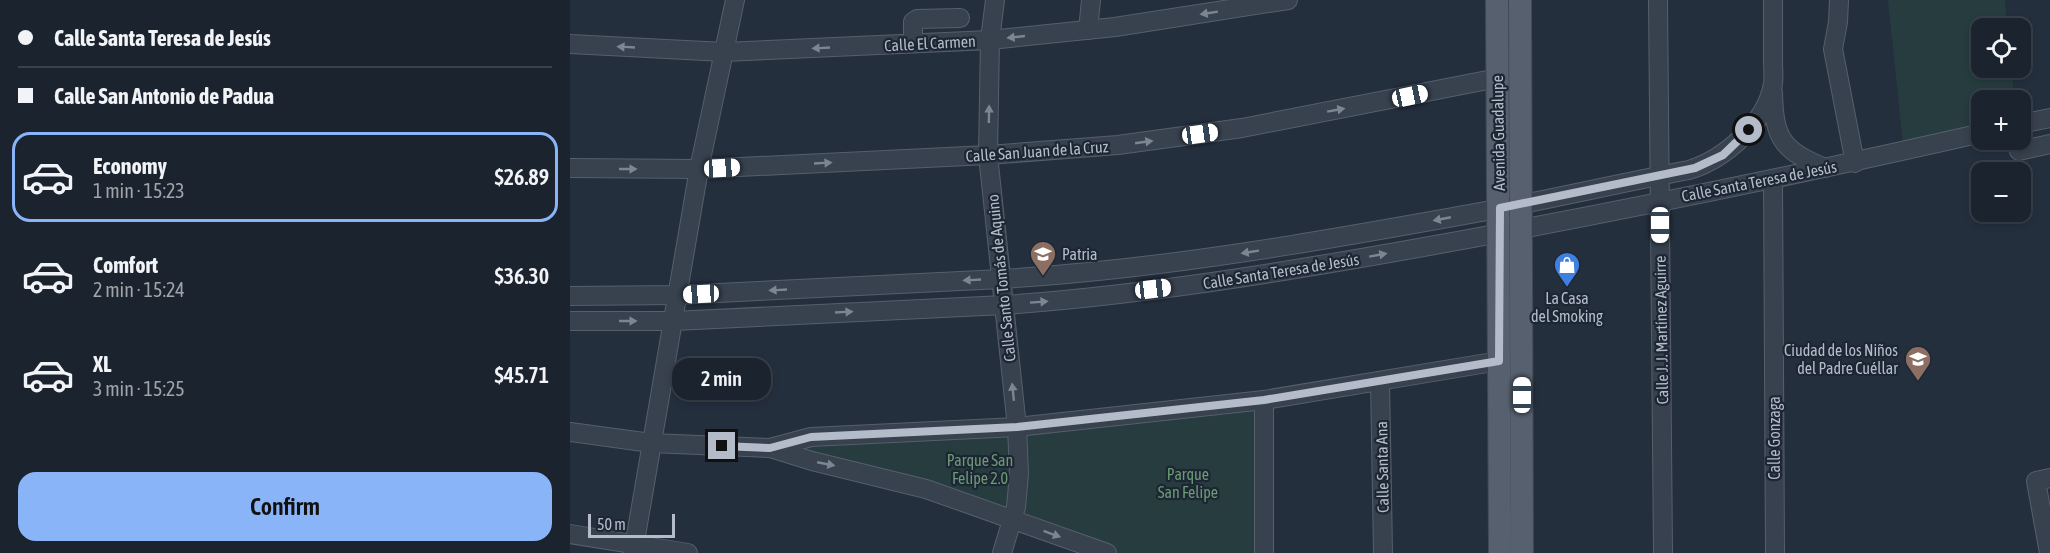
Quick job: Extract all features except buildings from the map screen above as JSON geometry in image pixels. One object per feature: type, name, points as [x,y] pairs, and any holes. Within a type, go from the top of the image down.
[{"type":"main road","name":"Avenida Guadalupe","points":[[1497,0],[1500,208],[1500,553]]},
{"type":"main road","name":"Avenida Guadalupe","points":[[1520,0],[1522,553]]},
{"type":"street","points":[[634,549],[699,170],[735,0]]},
{"type":"street","name":"Calle Santo Tomás de Aquino","points":[[995,0],[990,40],[988,154],[1017,427],[1019,474],[1018,496],[1002,553]]},
{"type":"street","points":[[1088,30],[1091,0]]},
{"type":"street","name":"Calle El Carmen","points":[[570,44],[724,52],[990,40],[1088,30],[1287,0]]},
{"type":"street","name":"Calle J. J. Martínez Aguirre","points":[[1658,0],[1663,553]]},
{"type":"street","name":"Calle Santa Teresa de Jesús","points":[[570,296],[678,295],[1001,279],[1193,261],[1500,208],[1695,168],[1723,155],[1749,130],[1763,109],[1773,84],[1773,0]]},
{"type":"street","points":[[1839,0],[1833,49],[1855,163]]},
{"type":"street","points":[[913,43],[913,22],[917,19],[960,18]]},
{"type":"street","name":"Calle San Juan de la Cruz","points":[[570,168],[699,170],[1118,145],[1242,128],[1498,78]]},
{"type":"street","points":[[1773,84],[1774,114],[1779,135],[1797,155],[1825,168]]},
{"type":"street","points":[[2031,121],[2050,117]]},
{"type":"street","name":"Calle Santa Teresa de Jesús","points":[[570,321],[674,321],[1050,302],[1195,284],[1351,260],[1522,229],[1855,163],[1971,136]]},
{"type":"street","points":[[2031,148],[2050,144]]},
{"type":"street","name":"Calle Gonzaga","points":[[1773,179],[1774,553]]},
{"type":"street","points":[[770,448],[811,437],[1017,427],[1264,400],[1499,361]]},
{"type":"street","name":"Calle Santa Ana","points":[[1380,381],[1383,553]]},
{"type":"street","points":[[1264,400],[1264,553]]},
{"type":"street","points":[[570,432],[651,443],[770,448],[812,461],[926,489],[1107,553]]},
{"type":"street","points":[[2049,553],[2036,481],[2050,478]]},
{"type":"street","points":[[570,534],[634,549],[688,553]]},
{"type":"green space","points":[[1888,0],[2005,0],[2006,18],[1971,18],[1971,78],[2012,78],[2014,90],[1971,90],[1971,129],[1903,144]]},
{"type":"green space","name":"Parque San Felipe","points":[[1259,405],[1261,553],[1118,553],[1016,515],[1020,430]]},
{"type":"green space","name":"Parque San Felipe 2.0","points":[[1008,437],[1011,469],[1009,509],[786,448]]},
{"type":"place","name":"Patria","points":[[1043,277]]},
{"type":"place","name":"La Casa del Smoking","points":[[1567,288]]},
{"type":"place","name":"Ciudad de los Niños del Padre Cuéllar","points":[[1918,382]]},
{"type":"route","points":[[722,446],[770,448],[811,437],[1017,427],[1264,400],[1499,361],[1500,208],[1689,170],[1723,155],[1749,130]]}]
